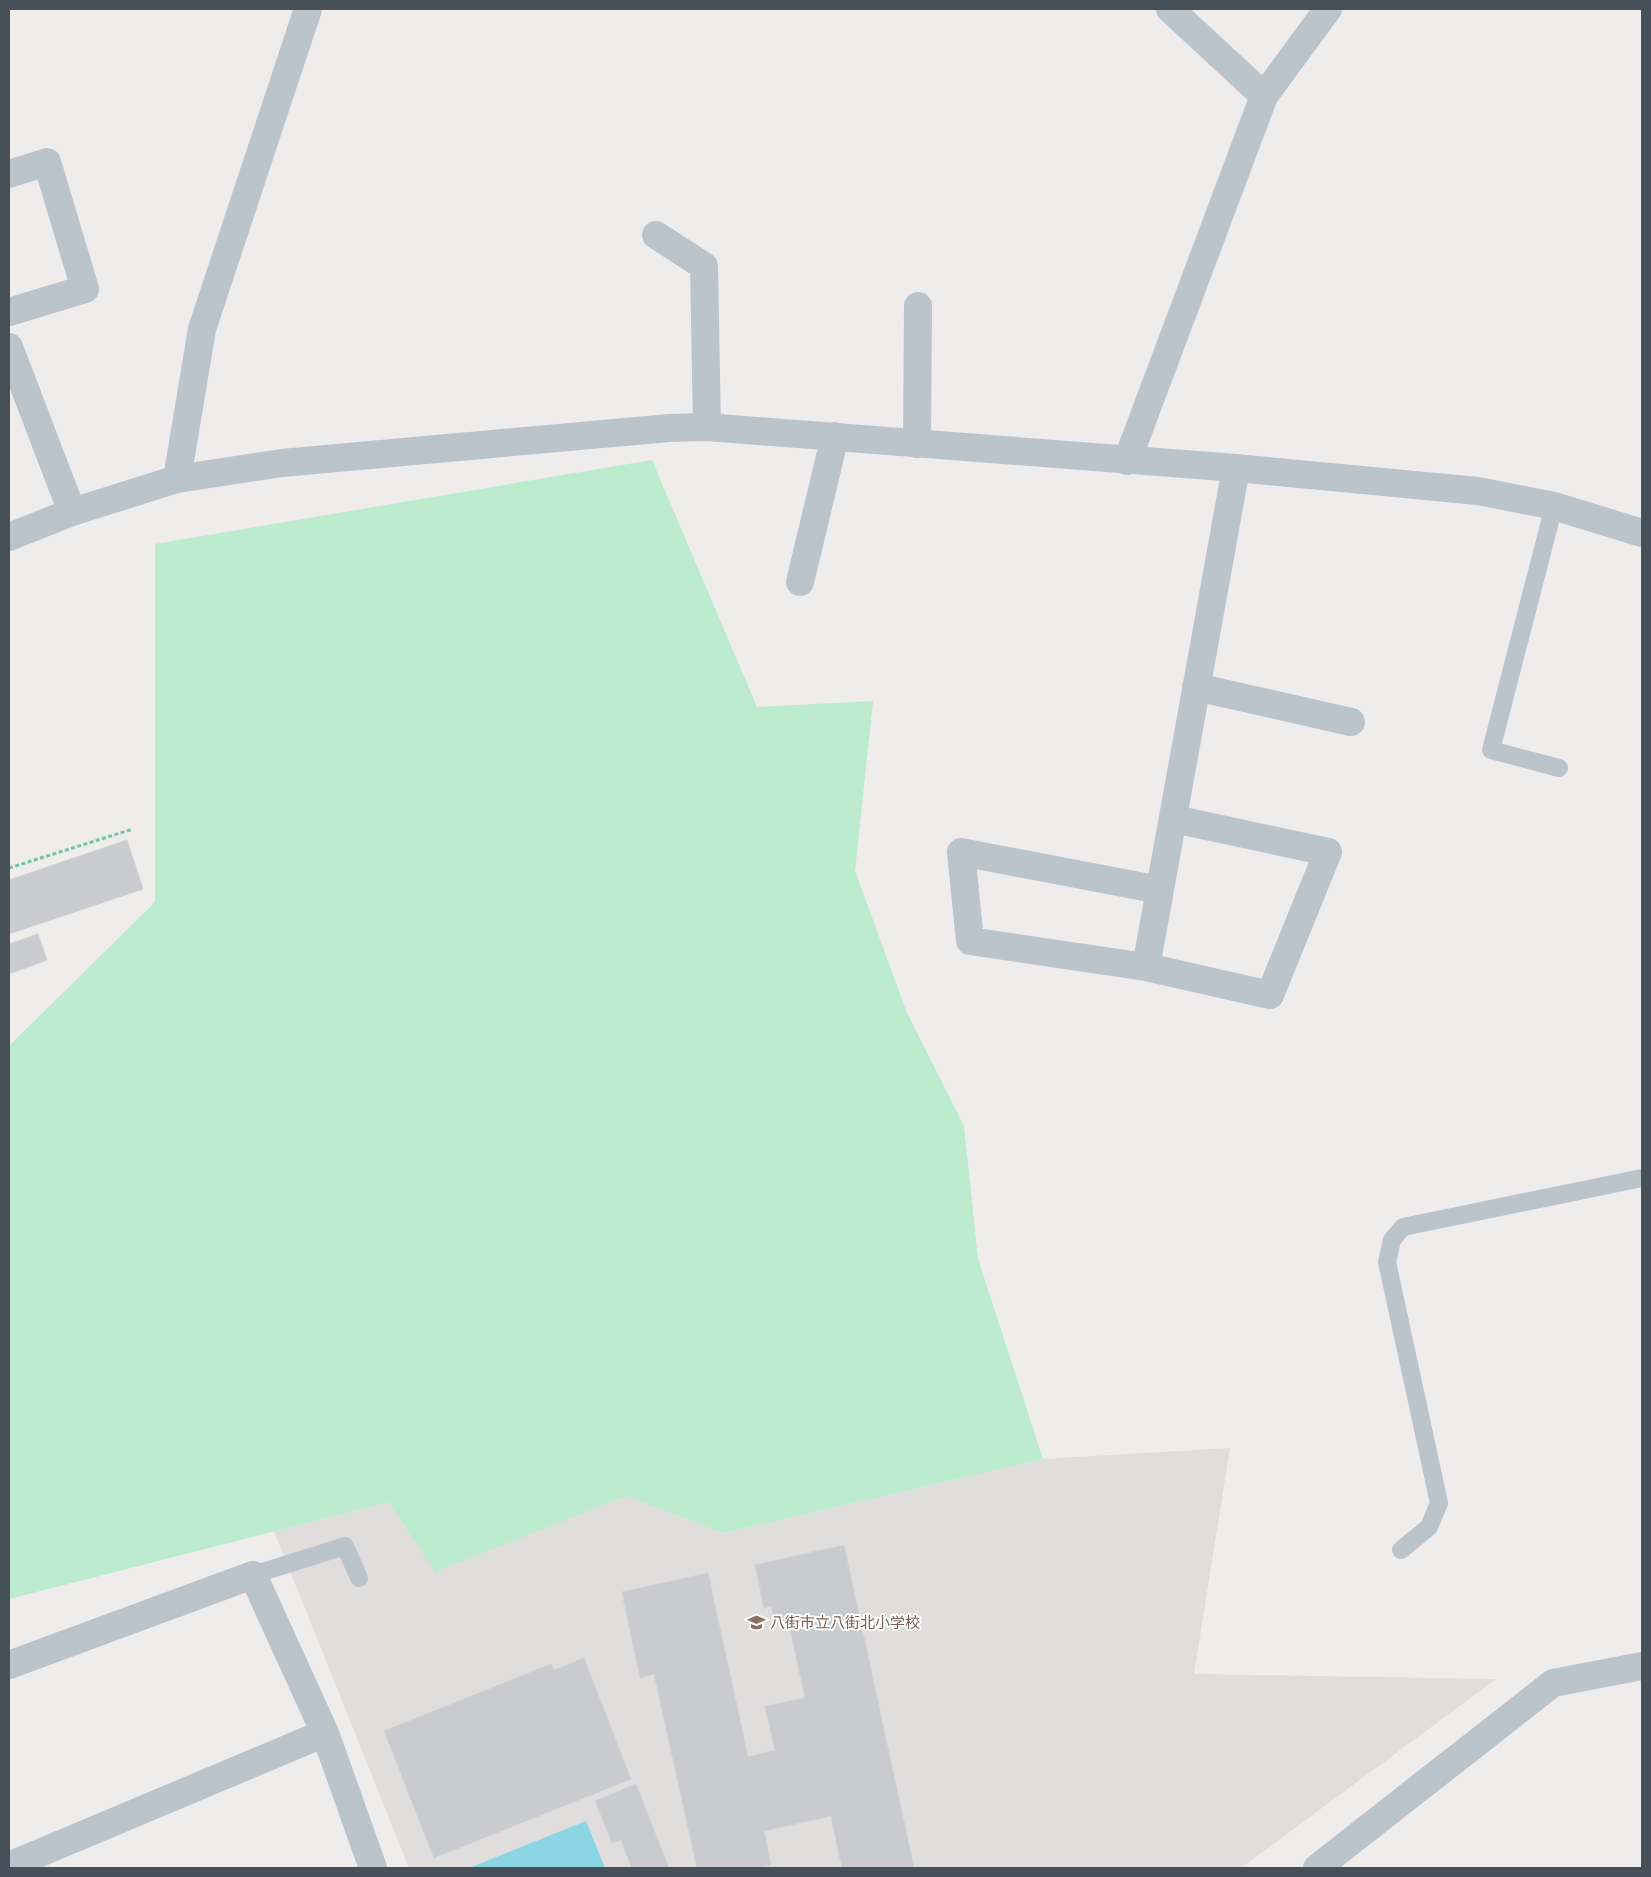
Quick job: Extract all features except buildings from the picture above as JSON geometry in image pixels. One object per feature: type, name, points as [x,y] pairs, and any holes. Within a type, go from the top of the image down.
[{"type":"street","points":[[178,479],[202,329],[308,9]]},
{"type":"street","points":[[1170,9],[1264,96]]},
{"type":"street","points":[[1126,461],[1264,96],[1328,9]]},
{"type":"street","points":[[9,174],[48,162],[85,289],[9,312]]},
{"type":"street","points":[[656,235],[704,266],[707,427]]},
{"type":"street","points":[[917,444],[918,306]]},
{"type":"street","points":[[9,347],[72,512]]},
{"type":"street","points":[[9,537],[72,512],[178,479],[282,463],[669,428],[707,427],[1126,461],[1236,468],[1478,490],[1554,506],[1642,532]]},
{"type":"street","points":[[800,582],[835,436]]},
{"type":"street","points":[[1146,967],[1236,468]]},
{"type":"street","points":[[1196,688],[1351,722]]},
{"type":"street","points":[[1160,890],[961,852],[970,941],[1146,967],[1270,995],[1328,852],[1174,819]]},
{"type":"street","points":[[9,1665],[253,1575],[325,1733],[373,1868]]},
{"type":"street","points":[[1317,1868],[1553,1683],[1642,1666]]},
{"type":"street","points":[[9,1866],[325,1733]]},
{"type":"lane","points":[[1554,506],[1491,750],[1559,768]]},
{"type":"lane","points":[[1401,1550],[1429,1527],[1439,1503],[1387,1262],[1392,1240],[1403,1227],[1642,1178]]},
{"type":"lane","points":[[253,1575],[345,1546],[359,1578]]},
{"type":"path","points":[[9,868],[134,830]]},
{"type":"shaded area","name":"八街市立八街北小学校","points":[[1230,1448],[1194,1674],[1496,1679],[1241,1868],[409,1868],[274,1531],[389,1502],[603,1505],[626,1496],[723,1533],[1043,1459]]},
{"type":"green space","points":[[652,460],[757,707],[873,701],[855,871],[907,1013],[964,1126],[978,1259],[1043,1459],[723,1533],[626,1496],[435,1572],[389,1502],[9,1599],[9,1046],[155,902],[155,544]]},
{"type":"water","points":[[586,1821],[605,1868],[469,1868]]},
{"type":"place","name":"八街市立八街北小学校","points":[[756,1623]]}]
